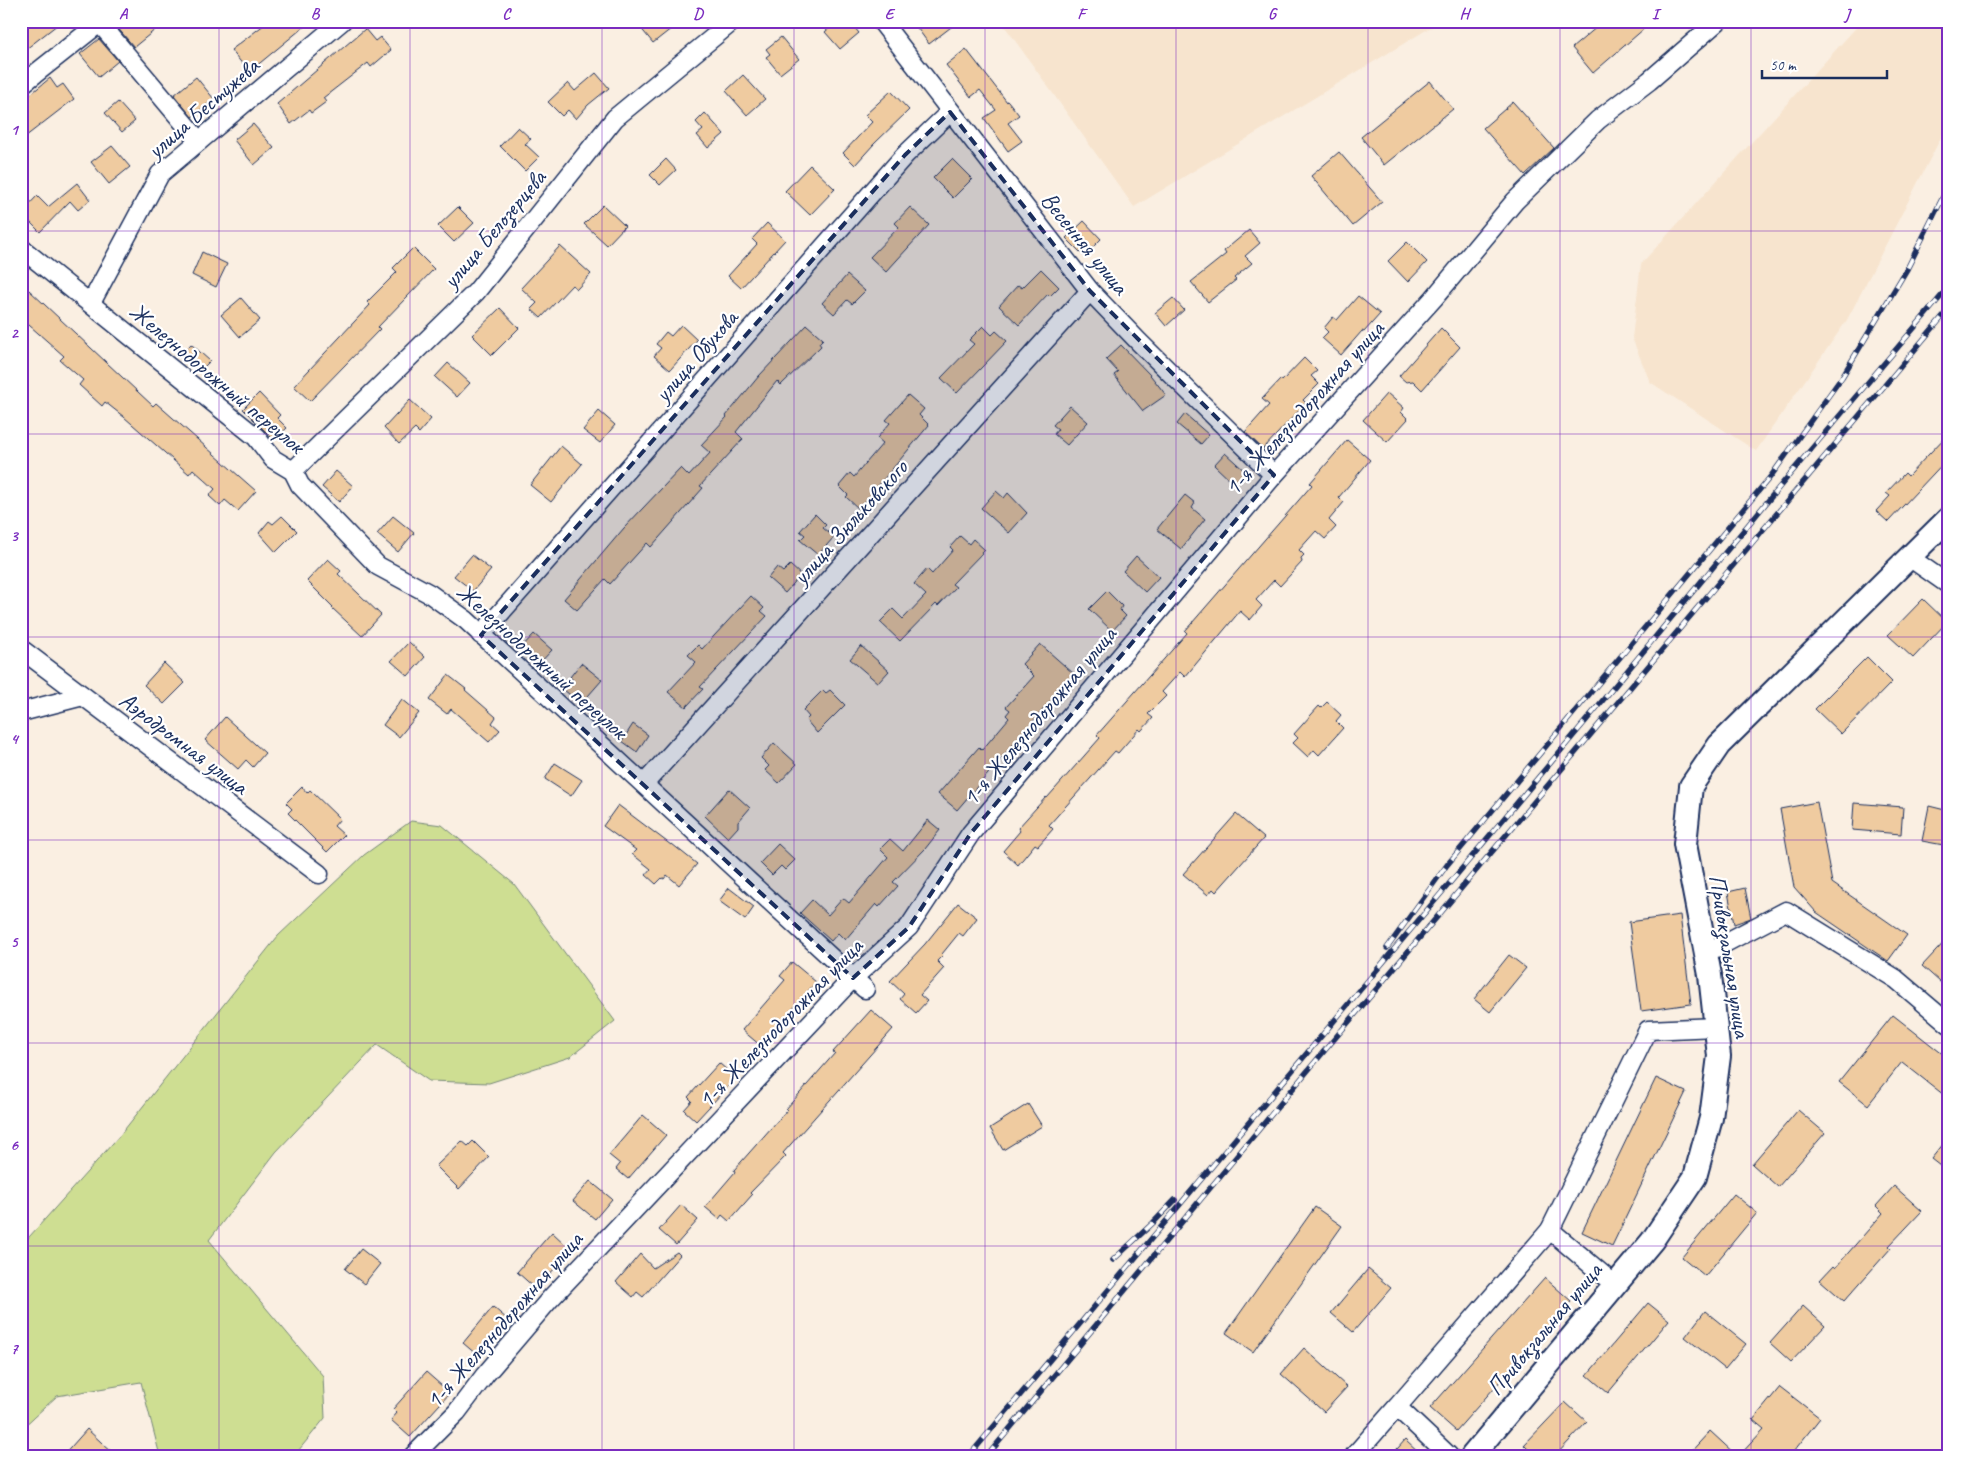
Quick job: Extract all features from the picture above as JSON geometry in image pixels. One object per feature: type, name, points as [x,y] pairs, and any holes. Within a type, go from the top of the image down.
[{"type":"main road","name":"Привокзальная улица","points":[[1472,1456],[1652,1241],[1695,1176],[1711,1118],[1719,1056],[1706,953],[1685,844],[1692,786],[1719,744],[1949,518]]},
{"type":"street","name":"улица Бестужева","points":[[91,303],[160,174],[342,21]]},
{"type":"street","name":"улица Белозерцева","points":[[293,471],[476,292],[615,118],[734,21]]},
{"type":"street","name":"Весенняя улица","points":[[882,21],[950,112],[1090,291],[1274,475]]},
{"type":"street","name":"1-я Железнодорожная улица","points":[[413,1456],[457,1412],[484,1375],[550,1299],[859,983],[909,927],[971,833],[1274,475],[1434,298],[1515,201],[1598,120],[1649,81],[1718,21]]},
{"type":"street","points":[[21,85],[100,22],[199,141]]},
{"type":"street","name":"улица Обухова","points":[[481,635],[905,155],[950,112]]},
{"type":"street","name":"Железнодорожный переулок","points":[[21,248],[256,437],[272,459],[293,471],[300,485],[378,566],[430,594],[466,620],[859,983]]},
{"type":"street","name":"улица Зюльковского","points":[[644,784],[1090,291]]},
{"type":"street","points":[[1909,557],[1949,585]]},
{"type":"street","name":"Аэродромная улица","points":[[21,649],[319,874]]},
{"type":"street","points":[[21,712],[83,696]]},
{"type":"street","points":[[1706,953],[1786,911],[1896,979],[1949,1024]]},
{"type":"street","points":[[1354,1456],[1550,1230],[1648,1030],[1716,1027]]},
{"type":"street","points":[[1550,1230],[1615,1285]]},
{"type":"street","points":[[1397,1407],[1449,1456]]},
{"type":"highlighted area","points":[[950,112],[1090,291],[1274,475],[971,833],[909,927],[853,978],[481,635],[905,155]]},
{"type":"shaded area","points":[[1001,21],[1441,21],[1134,207]]},
{"type":"shaded area","points":[[1862,21],[1949,21],[1949,122],[1847,320],[1756,451],[1650,382],[1632,338],[1641,264]]},
{"type":"green space","points":[[411,821],[442,825],[514,884],[615,1021],[570,1057],[489,1083],[429,1081],[377,1045],[276,1152],[209,1240],[323,1376],[325,1418],[294,1456],[160,1456],[141,1382],[57,1396],[21,1429],[21,1246],[121,1134],[278,936],[364,855]]},
{"type":"building","points":[[21,21],[62,21],[21,53]]},
{"type":"building","points":[[122,21],[166,21],[134,47],[116,26]]},
{"type":"building","points":[[269,21],[311,21],[249,72],[231,50]]},
{"type":"building","points":[[635,21],[681,21],[653,43]]},
{"type":"building","points":[[837,21],[849,21],[859,33],[840,49],[825,32]]},
{"type":"building","points":[[912,21],[959,21],[929,44]]},
{"type":"building","points":[[1604,21],[1653,21],[1593,73],[1572,48]]},
{"type":"building","points":[[365,29],[375,41],[380,37],[391,50],[371,67],[368,63],[323,98],[326,102],[311,113],[309,110],[291,124],[277,104]]},
{"type":"building","points":[[781,37],[799,59],[780,74],[766,57],[770,54],[766,49]]},
{"type":"building","points":[[99,39],[118,61],[99,77],[80,54]]},
{"type":"building","points":[[966,49],[1019,115],[1008,123],[1022,141],[1008,151],[984,118],[996,110],[980,90],[971,97],[946,65]]},
{"type":"building","points":[[596,73],[609,88],[588,105],[576,119],[568,110],[562,116],[548,102],[568,83],[575,91]]},
{"type":"building","points":[[743,75],[765,99],[747,115],[726,91]]},
{"type":"building","points":[[196,77],[214,99],[192,117],[174,95]]},
{"type":"building","points":[[50,78],[57,88],[63,84],[74,99],[21,140],[21,102]]},
{"type":"building","points":[[1430,81],[1453,109],[1384,165],[1361,137]]},
{"type":"building","points":[[891,91],[909,110],[855,165],[843,153],[872,122],[865,115]]},
{"type":"building","points":[[118,102],[135,121],[122,132],[105,113]]},
{"type":"building","points":[[1513,102],[1554,148],[1525,175],[1483,128]]},
{"type":"building","points":[[705,113],[724,134],[708,148],[697,135],[703,130],[696,122]]},
{"type":"building","points":[[253,124],[274,148],[254,165],[234,140]]},
{"type":"building","points":[[518,127],[531,139],[525,144],[539,157],[525,171],[500,146]]},
{"type":"building","points":[[112,146],[130,167],[109,184],[91,162]]},
{"type":"building","points":[[1339,152],[1382,202],[1353,226],[1311,176]]},
{"type":"building","points":[[666,159],[676,170],[660,185],[650,175]]},
{"type":"building","points":[[952,159],[972,179],[953,198],[933,178]]},
{"type":"building","points":[[810,165],[835,189],[810,215],[785,191]]},
{"type":"building","points":[[77,183],[90,200],[78,210],[70,201],[40,232],[21,213],[37,196],[48,207]]},
{"type":"building","points":[[603,205],[625,226],[607,245],[584,224]]},
{"type":"building","points":[[458,207],[474,223],[454,242],[438,226]]},
{"type":"building","points":[[910,207],[929,225],[886,272],[870,257],[899,227],[895,223]]},
{"type":"building","points":[[1084,221],[1101,239],[1084,256],[1066,238]]},
{"type":"building","points":[[767,223],[785,240],[741,288],[728,276],[757,244],[752,239]]},
{"type":"building","points":[[1249,230],[1260,243],[1245,256],[1252,263],[1234,278],[1236,280],[1208,302],[1191,282],[1226,254],[1224,251]]},
{"type":"building","points":[[1407,242],[1427,262],[1408,282],[1388,261]]},
{"type":"building","points":[[560,246],[591,274],[577,289],[572,285],[541,318],[531,309],[537,303],[521,288]]},
{"type":"building","points":[[413,248],[434,269],[378,327],[380,329],[310,401],[294,386],[370,305],[367,302],[397,272],[393,268]]},
{"type":"building","points":[[202,252],[227,264],[216,287],[192,275]]},
{"type":"building","points":[[1041,269],[1059,287],[1050,296],[1048,294],[1019,325],[999,306],[1018,285],[1022,288]]},
{"type":"building","points":[[847,275],[865,291],[852,304],[847,300],[834,314],[822,303]]},
{"type":"building","points":[[29,290],[153,406],[156,403],[256,491],[238,511],[225,500],[220,506],[209,496],[215,489],[193,469],[189,474],[124,417],[105,402],[102,406],[79,385],[83,380],[60,360],[64,356],[21,318],[21,299]]},
{"type":"building","points":[[1358,296],[1380,314],[1341,355],[1322,338],[1328,332],[1324,328],[1333,317],[1337,320]]},
{"type":"building","points":[[241,298],[260,320],[240,337],[221,315]]},
{"type":"building","points":[[1173,298],[1184,310],[1166,326],[1155,313]]},
{"type":"building","points":[[500,308],[519,328],[492,355],[472,335]]},
{"type":"building","points":[[681,325],[697,340],[670,370],[654,356],[661,348],[656,344],[666,332],[671,336]]},
{"type":"building","points":[[807,325],[823,339],[819,343],[821,346],[781,385],[777,381],[736,432],[743,439],[700,486],[703,488],[651,547],[647,543],[610,584],[605,579],[577,610],[564,599],[624,528],[681,468],[689,476],[710,453],[701,445],[727,417],[759,376]]},
{"type":"building","points":[[983,326],[992,335],[996,331],[1007,341],[957,393],[941,378],[974,344],[969,340]]},
{"type":"building","points":[[1441,328],[1460,347],[1422,390],[1413,381],[1406,382],[1399,376]]},
{"type":"building","points":[[191,344],[210,361],[199,372],[180,355]]},
{"type":"building","points":[[1121,345],[1151,376],[1166,395],[1143,411],[1114,375],[1118,372],[1106,359]]},
{"type":"building","points":[[1304,358],[1317,371],[1311,376],[1319,384],[1303,400],[1306,403],[1263,449],[1245,432],[1269,405],[1262,399]]},
{"type":"building","points":[[448,363],[470,383],[457,397],[435,377]]},
{"type":"building","points":[[259,393],[280,415],[277,418],[287,428],[274,440],[243,409]]},
{"type":"building","points":[[1387,393],[1404,408],[1401,412],[1408,419],[1387,442],[1363,420]]},
{"type":"building","points":[[908,395],[924,409],[919,415],[929,425],[859,509],[846,497],[848,495],[839,486],[850,473],[854,477],[883,443],[877,438],[890,423],[886,420]]},
{"type":"building","points":[[410,400],[431,419],[419,433],[415,429],[399,444],[384,428]]},
{"type":"building","points":[[1070,406],[1088,422],[1067,445],[1054,434],[1058,429],[1053,425]]},
{"type":"building","points":[[599,411],[615,425],[600,443],[583,430]]},
{"type":"building","points":[[1185,414],[1209,435],[1201,444],[1177,424]]},
{"type":"building","points":[[1949,433],[1949,457],[1888,522],[1876,511],[1890,496],[1886,493],[1905,473],[1908,476]]},
{"type":"building","points":[[1347,440],[1370,460],[1339,497],[1344,502],[1329,520],[1336,527],[1325,539],[1316,531],[1299,550],[1304,555],[1301,558],[1302,562],[1280,586],[1274,580],[1256,600],[1262,606],[1250,620],[1240,611],[1185,677],[1180,672],[1162,692],[1166,696],[1148,714],[1153,718],[1141,731],[1139,729],[1118,753],[1115,751],[1049,825],[1053,829],[1038,846],[1035,844],[1018,865],[1003,851],[1020,831],[1018,828],[1100,738],[1097,735],[1187,633],[1185,631],[1312,485],[1310,483]]},
{"type":"building","points":[[561,446],[582,464],[551,502],[530,485]]},
{"type":"building","points":[[1225,453],[1247,473],[1235,485],[1214,465]]},
{"type":"building","points":[[336,471],[353,486],[339,502],[322,487]]},
{"type":"building","points":[[996,491],[1004,498],[1008,493],[1027,513],[1009,533],[981,508]]},
{"type":"building","points":[[1185,495],[1195,503],[1192,508],[1205,519],[1181,549],[1157,529]]},
{"type":"building","points":[[815,514],[826,525],[823,528],[834,537],[818,555],[800,540],[805,535],[800,531]]},
{"type":"building","points":[[282,516],[297,531],[276,552],[259,533],[269,521],[273,524]]},
{"type":"building","points":[[393,516],[414,533],[398,552],[377,534]]},
{"type":"building","points":[[960,536],[969,544],[973,539],[985,550],[952,584],[956,587],[938,606],[936,604],[900,641],[880,622],[893,609],[903,619],[926,595],[914,584],[927,569],[932,574],[953,550],[950,547]]},
{"type":"building","points":[[472,555],[491,570],[473,591],[454,576]]},
{"type":"building","points":[[1136,556],[1159,577],[1145,592],[1123,571]]},
{"type":"building","points":[[328,559],[341,571],[338,574],[381,615],[362,636],[307,581]]},
{"type":"building","points":[[790,565],[801,575],[785,593],[768,578],[777,567],[783,572]]},
{"type":"building","points":[[1107,591],[1122,606],[1120,610],[1126,616],[1112,631],[1089,609]]},
{"type":"building","points":[[751,596],[764,608],[761,611],[767,616],[700,687],[703,689],[686,707],[668,692],[696,662],[688,655],[698,645],[702,649]]},
{"type":"building","points":[[1923,599],[1947,622],[1913,658],[1888,635]]},
{"type":"building","points":[[534,634],[552,650],[537,666],[519,650]]},
{"type":"building","points":[[409,642],[425,657],[408,676],[391,661]]},
{"type":"building","points":[[1040,644],[1074,674],[957,810],[938,794],[979,747],[982,750],[1009,718],[1006,715],[1010,710],[1006,707],[1034,676],[1022,664]]},
{"type":"building","points":[[861,646],[889,671],[878,683],[850,659]]},
{"type":"building","points":[[1867,657],[1892,682],[1841,734],[1815,709]]},
{"type":"building","points":[[164,663],[185,683],[164,704],[144,685]]},
{"type":"building","points":[[581,663],[602,680],[581,704],[564,690],[573,680],[570,677]]},
{"type":"building","points":[[448,675],[496,717],[492,723],[500,730],[489,742],[451,709],[447,714],[429,700]]},
{"type":"building","points":[[823,690],[826,693],[830,690],[845,705],[817,733],[806,720],[809,717],[803,710]]},
{"type":"building","points":[[402,699],[419,713],[399,737],[383,725]]},
{"type":"building","points":[[1327,702],[1341,715],[1336,721],[1343,728],[1319,755],[1314,750],[1308,757],[1293,743],[1298,738],[1294,734],[1319,706],[1321,708]]},
{"type":"building","points":[[225,717],[265,753],[253,767],[246,760],[238,769],[205,740]]},
{"type":"building","points":[[633,724],[648,735],[637,752],[622,741]]},
{"type":"building","points":[[774,743],[797,764],[779,783],[765,770],[769,766],[761,758]]},
{"type":"building","points":[[555,763],[582,780],[571,796],[545,779]]},
{"type":"building","points":[[302,787],[307,793],[310,790],[340,819],[334,826],[344,835],[327,852],[288,813],[292,809],[286,803]]},
{"type":"building","points":[[729,789],[750,808],[738,822],[738,827],[728,838],[705,816]]},
{"type":"building","points":[[1817,802],[1832,883],[1907,935],[1888,961],[1816,912],[1794,887],[1780,809]]},
{"type":"building","points":[[1854,803],[1903,807],[1901,834],[1852,830]]},
{"type":"building","points":[[618,805],[697,864],[679,885],[667,875],[656,884],[646,875],[651,869],[632,854],[636,850],[603,826]]},
{"type":"building","points":[[1929,806],[1949,811],[1949,846],[1922,841]]},
{"type":"building","points":[[1236,814],[1264,838],[1216,892],[1213,889],[1208,895],[1183,874]]},
{"type":"building","points":[[928,820],[940,830],[925,849],[893,882],[898,886],[879,907],[876,904],[845,940],[838,933],[831,941],[800,913],[812,900],[828,915],[843,898],[849,903],[888,857],[880,849],[890,839],[903,851]]},
{"type":"building","points":[[778,844],[795,860],[785,870],[781,866],[772,875],[760,863]]},
{"type":"building","points":[[729,888],[754,907],[745,920],[719,901]]},
{"type":"building","points":[[1745,888],[1751,918],[1734,924],[1728,892]]},
{"type":"building","points":[[958,903],[977,918],[963,936],[959,933],[937,961],[944,968],[920,995],[927,1001],[916,1013],[900,999],[904,994],[890,981],[925,944]]},
{"type":"building","points":[[1680,915],[1691,1004],[1641,1011],[1629,922]]},
{"type":"building","points":[[1949,937],[1949,990],[1922,966]]},
{"type":"building","points":[[1509,955],[1526,968],[1490,1012],[1474,999]]},
{"type":"building","points":[[792,962],[816,982],[761,1046],[742,1030],[785,980],[780,976]]},
{"type":"building","points":[[871,1010],[893,1029],[783,1153],[786,1156],[750,1193],[752,1195],[729,1221],[722,1215],[719,1219],[705,1207],[735,1172],[734,1170],[835,1053],[833,1052]]},
{"type":"building","points":[[1893,1015],[1949,1059],[1949,1099],[1902,1062],[1868,1105],[1839,1082]]},
{"type":"building","points":[[719,1063],[736,1078],[696,1121],[684,1110],[692,1101],[688,1097]]},
{"type":"building","points":[[1656,1078],[1686,1092],[1612,1246],[1582,1232]]},
{"type":"building","points":[[1028,1104],[1042,1126],[1003,1150],[990,1128]]},
{"type":"building","points":[[1798,1110],[1825,1133],[1778,1187],[1752,1164]]},
{"type":"building","points":[[643,1115],[666,1135],[628,1179],[616,1169],[620,1164],[609,1155]]},
{"type":"building","points":[[1949,1137],[1949,1173],[1931,1159]]},
{"type":"building","points":[[462,1141],[468,1146],[473,1141],[489,1157],[459,1189],[436,1166]]},
{"type":"building","points":[[590,1181],[612,1199],[595,1219],[573,1201]]},
{"type":"building","points":[[1894,1186],[1922,1211],[1889,1246],[1891,1248],[1844,1301],[1820,1280],[1833,1266],[1835,1268],[1883,1213],[1876,1206]]},
{"type":"building","points":[[1734,1194],[1757,1213],[1705,1276],[1682,1257]]},
{"type":"building","points":[[681,1205],[698,1220],[676,1245],[659,1230]]},
{"type":"building","points":[[1315,1207],[1342,1226],[1253,1352],[1226,1333]]},
{"type":"building","points":[[552,1232],[568,1247],[564,1251],[568,1254],[536,1289],[517,1272]]},
{"type":"building","points":[[361,1249],[380,1264],[364,1284],[345,1269]]},
{"type":"building","points":[[677,1252],[680,1255],[643,1297],[637,1292],[633,1297],[616,1282],[640,1254],[653,1268]]},
{"type":"building","points":[[1368,1269],[1391,1288],[1353,1332],[1331,1313]]},
{"type":"building","points":[[1545,1278],[1571,1301],[1456,1431],[1430,1408]]},
{"type":"building","points":[[1648,1303],[1669,1320],[1608,1393],[1587,1375]]},
{"type":"building","points":[[1803,1306],[1825,1326],[1791,1362],[1770,1343]]},
{"type":"building","points":[[493,1307],[507,1319],[477,1355],[463,1343]]},
{"type":"building","points":[[1705,1311],[1746,1344],[1725,1369],[1685,1337]]},
{"type":"building","points":[[1304,1348],[1347,1387],[1324,1412],[1281,1374]]},
{"type":"building","points":[[426,1372],[450,1393],[410,1437],[391,1420],[397,1413],[393,1409]]},
{"type":"building","points":[[1780,1387],[1820,1418],[1790,1456],[1739,1456],[1764,1429],[1753,1420]]},
{"type":"building","points":[[1565,1402],[1587,1422],[1555,1456],[1535,1456],[1524,1445]]},
{"type":"building","points":[[87,1429],[116,1456],[63,1456]]},
{"type":"building","points":[[1710,1431],[1737,1456],[1687,1456]]},
{"type":"building","points":[[1405,1440],[1422,1456],[1391,1456]]},
{"type":"railway","points":[[1387,948],[1447,865],[1771,476],[1842,377],[1907,269],[1949,185]]},
{"type":"railway","points":[[969,1456],[1589,717],[1791,473],[1949,287]]},
{"type":"railway","points":[[987,1456],[1320,1056],[1949,309]]},
{"type":"railway","points":[[1113,1260],[1175,1200]]}]
